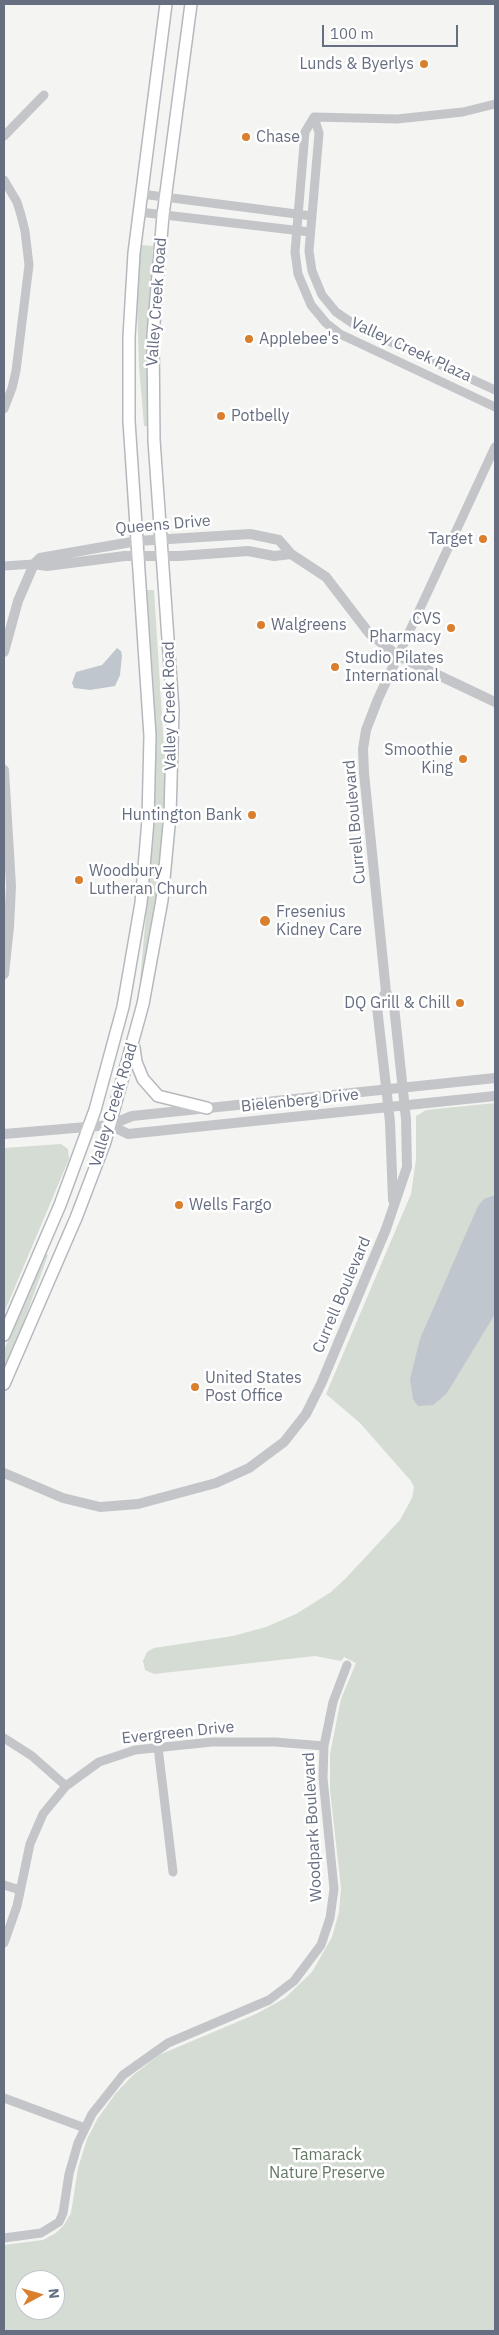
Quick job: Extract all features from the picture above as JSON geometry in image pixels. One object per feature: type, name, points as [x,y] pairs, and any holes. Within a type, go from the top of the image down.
[{"type":"main road","name":"Valley Creek Road","points":[[4,1335],[58,1211],[90,1126],[108,1068],[126,994],[139,917],[146,855],[150,736],[129,428],[130,302],[141,194],[166,4]]},
{"type":"main road","name":"Valley Creek Road","points":[[4,1384],[76,1218],[110,1125],[148,983],[159,921],[170,815],[172,689],[154,433],[152,356],[156,272],[191,4]]},
{"type":"main road","points":[[133,1044],[136,1062],[143,1079],[158,1096],[207,1108]]},
{"type":"street","points":[[4,136],[44,95]]},
{"type":"street","points":[[314,117],[397,119],[469,112],[495,104]]},
{"type":"street","name":"Valley Creek Plaza","points":[[314,117],[305,132],[296,230],[295,252],[298,274],[305,294],[326,323],[350,340],[495,407]]},
{"type":"street","name":"Valley Creek Plaza","points":[[314,117],[319,133],[309,251],[312,272],[322,295],[336,312],[358,327],[495,390]]},
{"type":"street","points":[[4,180],[17,202],[26,231],[29,265],[16,371],[4,409]]},
{"type":"street","points":[[141,194],[312,216]]},
{"type":"street","points":[[139,212],[310,232]]},
{"type":"street","points":[[398,656],[495,447]]},
{"type":"street","name":"Queens Drive","points":[[34,564],[42,557],[137,541],[250,534],[279,540],[291,554],[326,577],[369,633],[398,656],[495,702]]},
{"type":"street","name":"Queens Drive","points":[[4,566],[34,564],[47,566],[138,555],[163,556],[248,551],[274,556],[291,554]]},
{"type":"street","points":[[4,652],[14,612],[34,564]]},
{"type":"street","name":"Currell Boulevard","points":[[4,1473],[63,1498],[84,1504],[118,1507],[138,1504],[235,1476],[269,1455],[297,1427],[318,1391],[378,1247],[407,1167],[403,1087],[394,1006],[386,992],[363,749],[371,714],[398,656]]},
{"type":"street","points":[[4,770],[11,886],[4,974]]},
{"type":"street","name":"Currell Boulevard","points":[[386,992],[377,1007],[388,1107],[393,1206]]},
{"type":"street","name":"Bielenberg Drive","points":[[4,1134],[110,1125],[132,1116],[495,1078]]},
{"type":"street","name":"Bielenberg Drive","points":[[110,1125],[128,1134],[495,1096]]},
{"type":"street","name":"Woodpark Boulevard","points":[[4,2238],[42,2233],[59,2222],[64,2213],[73,2158],[85,2128],[112,2086],[136,2063],[168,2043],[269,2000],[294,1982],[313,1959],[326,1932],[333,1903],[333,1873],[322,1778],[324,1746],[333,1702],[347,1665]]},
{"type":"street","points":[[4,1738],[32,1756],[66,1786]]},
{"type":"street","name":"Evergreen Drive","points":[[4,1943],[12,1923],[26,1858],[35,1830],[43,1814],[66,1786],[98,1762],[126,1752],[158,1747],[231,1741],[324,1746]]},
{"type":"street","points":[[158,1747],[173,1872]]},
{"type":"street","points":[[4,1885],[20,1890]]},
{"type":"street","points":[[4,2098],[85,2128]]},
{"type":"green space","points":[[141,245],[153,246],[147,338],[147,426],[144,426],[139,366],[137,302]]},
{"type":"green space","points":[[147,590],[154,590],[166,780],[157,892],[142,981],[140,981],[152,848],[155,789],[155,710]]},
{"type":"green space","name":"Tamarack Nature Preserve","points":[[495,1103],[495,2331],[4,2331],[4,2245],[43,2240],[56,2233],[64,2225],[71,2213],[78,2168],[87,2139],[98,2118],[116,2093],[132,2076],[159,2055],[256,2014],[285,1998],[312,1972],[332,1937],[339,1912],[341,1888],[330,1790],[330,1754],[341,1699],[356,1663],[344,1657],[341,1661],[315,1656],[154,1674],[145,1670],[143,1661],[147,1652],[154,1648],[233,1636],[266,1627],[296,1614],[331,1592],[346,1578],[400,1520],[412,1498],[414,1487],[411,1481],[360,1423],[326,1394],[411,1194],[416,1159],[416,1116],[426,1110]]},
{"type":"green space","points":[[61,1144],[68,1149],[69,1159],[4,1313],[4,1148]]},
{"type":"green space","points":[[46,1254],[48,1255],[24,1321],[4,1368],[4,1350]]},
{"type":"shaded area","points":[[117,648],[121,651],[122,656],[120,675],[115,686],[90,690],[74,688],[72,683],[76,672],[102,665]]},
{"type":"shaded area","points":[[495,1195],[495,1314],[447,1393],[433,1405],[418,1406],[413,1399],[410,1379],[420,1339],[478,1206],[484,1199]]},
{"type":"place","name":"Lunds & Byerlys","points":[[424,64]]},
{"type":"place","name":"Chase","points":[[246,137]]},
{"type":"place","name":"Applebee's","points":[[249,339]]},
{"type":"place","name":"Potbelly","points":[[221,416]]},
{"type":"place","name":"Target","points":[[483,539]]},
{"type":"place","name":"Walgreens","points":[[261,625]]},
{"type":"place","name":"CVS Pharmacy","points":[[451,628]]},
{"type":"place","name":"Studio Pilates International","points":[[335,667]]},
{"type":"place","name":"Smoothie King","points":[[463,759]]},
{"type":"place","name":"Huntington Bank","points":[[252,815]]},
{"type":"place","name":"Woodbury Lutheran Church","points":[[79,880]]},
{"type":"place","name":"Fresenius Kidney Care","points":[[265,921]]},
{"type":"place","name":"DQ Grill & Chill","points":[[460,1003]]},
{"type":"place","name":"Wells Fargo","points":[[179,1205]]},
{"type":"place","name":"United States Post Office","points":[[195,1387]]}]
